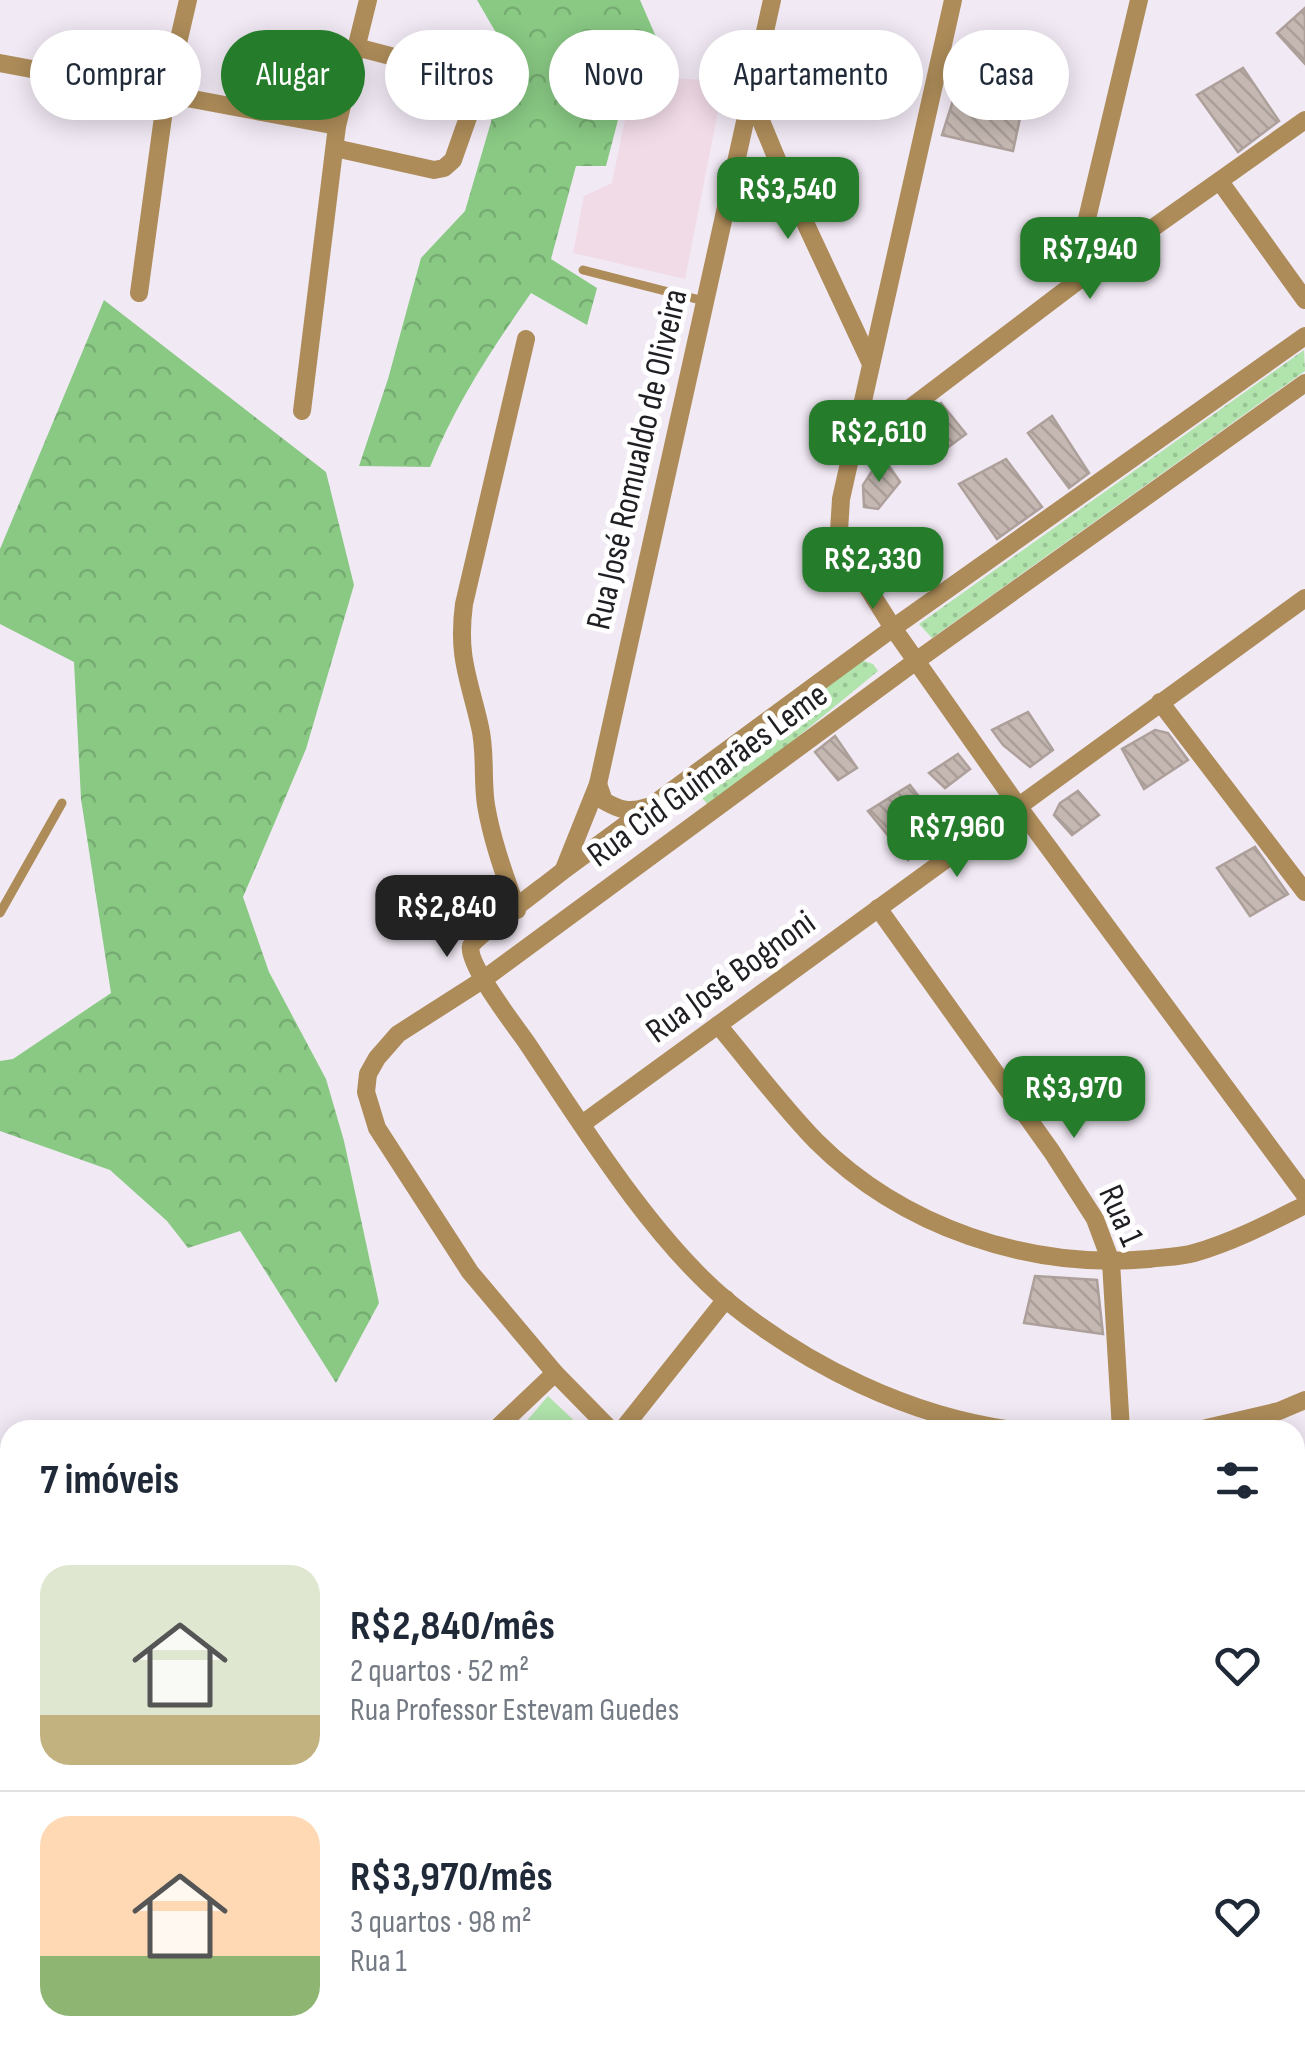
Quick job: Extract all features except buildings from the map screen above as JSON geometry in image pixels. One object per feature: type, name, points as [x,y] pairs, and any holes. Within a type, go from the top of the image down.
[{"type":"street","points":[[181,30],[188,0]]},
{"type":"street","points":[[360,30],[368,0]]},
{"type":"street","name":"Rua José Romualdo de Oliveira","points":[[766,30],[772,0]]},
{"type":"street","points":[[953,0],[841,500],[839,530],[850,558],[892,628],[1305,1195]]},
{"type":"street","points":[[1072,286],[1139,0]]},
{"type":"street","points":[[334,148],[434,170],[444,168],[453,160],[478,92],[476,83],[467,76],[365,49]]},
{"type":"street","points":[[0,63],[30,69]]},
{"type":"street","points":[[201,101],[337,126]]},
{"type":"street","points":[[138,293],[162,120]]},
{"type":"street","points":[[302,411],[338,120]]},
{"type":"street","name":"Rua José Romualdo de Oliveira","points":[[564,870],[598,784],[747,120]]},
{"type":"street","points":[[761,120],[871,364]]},
{"type":"street","points":[[852,452],[1072,286],[1305,120]]},
{"type":"street","points":[[1221,183],[1305,300]]},
{"type":"street","points":[[728,200],[770,185],[788,186]]},
{"type":"street","name":"Rua Cid Guimarães Leme","points":[[484,979],[471,958],[470,946],[476,937],[892,628],[1305,336]]},
{"type":"street","points":[[517,910],[501,866],[486,804],[481,729],[462,664],[459,637],[526,338]]},
{"type":"street","name":"Rua Cid Guimarães Leme","points":[[601,1420],[555,1373],[470,1272],[377,1128],[368,1107],[368,1074],[398,1034],[484,979],[916,661],[1305,383]]},
{"type":"street","name":"Rua José Bognoni","points":[[582,1124],[1305,598]]},
{"type":"street","points":[[1160,702],[1305,892]]},
{"type":"street","points":[[598,784],[604,801],[616,808],[630,812],[655,805]]},
{"type":"street","name":"Rua 1","points":[[878,908],[1052,1152],[1095,1219],[1111,1262],[1121,1420]]},
{"type":"street","points":[[484,979],[582,1124],[672,1243],[726,1299],[798,1349],[878,1392],[925,1412],[964,1420]]},
{"type":"street","points":[[718,1025],[817,1142],[886,1197],[950,1229],[1014,1252],[1111,1262],[1190,1255],[1245,1236],[1305,1205]]},
{"type":"street","points":[[630,1420],[726,1299]]},
{"type":"street","points":[[505,1420],[555,1373]]},
{"type":"street","points":[[1241,1420],[1305,1400]]},
{"type":"lane","points":[[583,270],[704,301]]},
{"type":"lane","points":[[0,913],[62,803]]},
{"type":"shaded area","points":[[679,78],[699,80],[699,120],[716,120],[685,279],[573,253],[584,196],[612,183],[625,120],[679,120]]},
{"type":"green space","points":[[477,0],[640,0],[653,30],[549,30],[549,120],[618,120],[606,166],[576,166],[551,259],[597,288],[587,325],[531,293],[476,377],[430,467],[359,466],[421,258],[465,211],[491,120],[529,120],[529,30],[494,30]]},
{"type":"green space","points":[[104,300],[326,472],[354,585],[306,749],[243,897],[269,972],[326,1079],[344,1141],[379,1303],[336,1383],[240,1231],[188,1248],[167,1221],[110,1170],[0,1131],[0,1061],[13,1059],[111,993],[81,799],[74,662],[0,624],[0,549]]},
{"type":"green space","points":[[1304,350],[1305,371],[932,638],[919,624]]},
{"type":"green space","points":[[861,660],[873,664],[878,671],[711,808],[694,789]]},
{"type":"green space","points":[[548,1396],[574,1420],[528,1420]]}]
